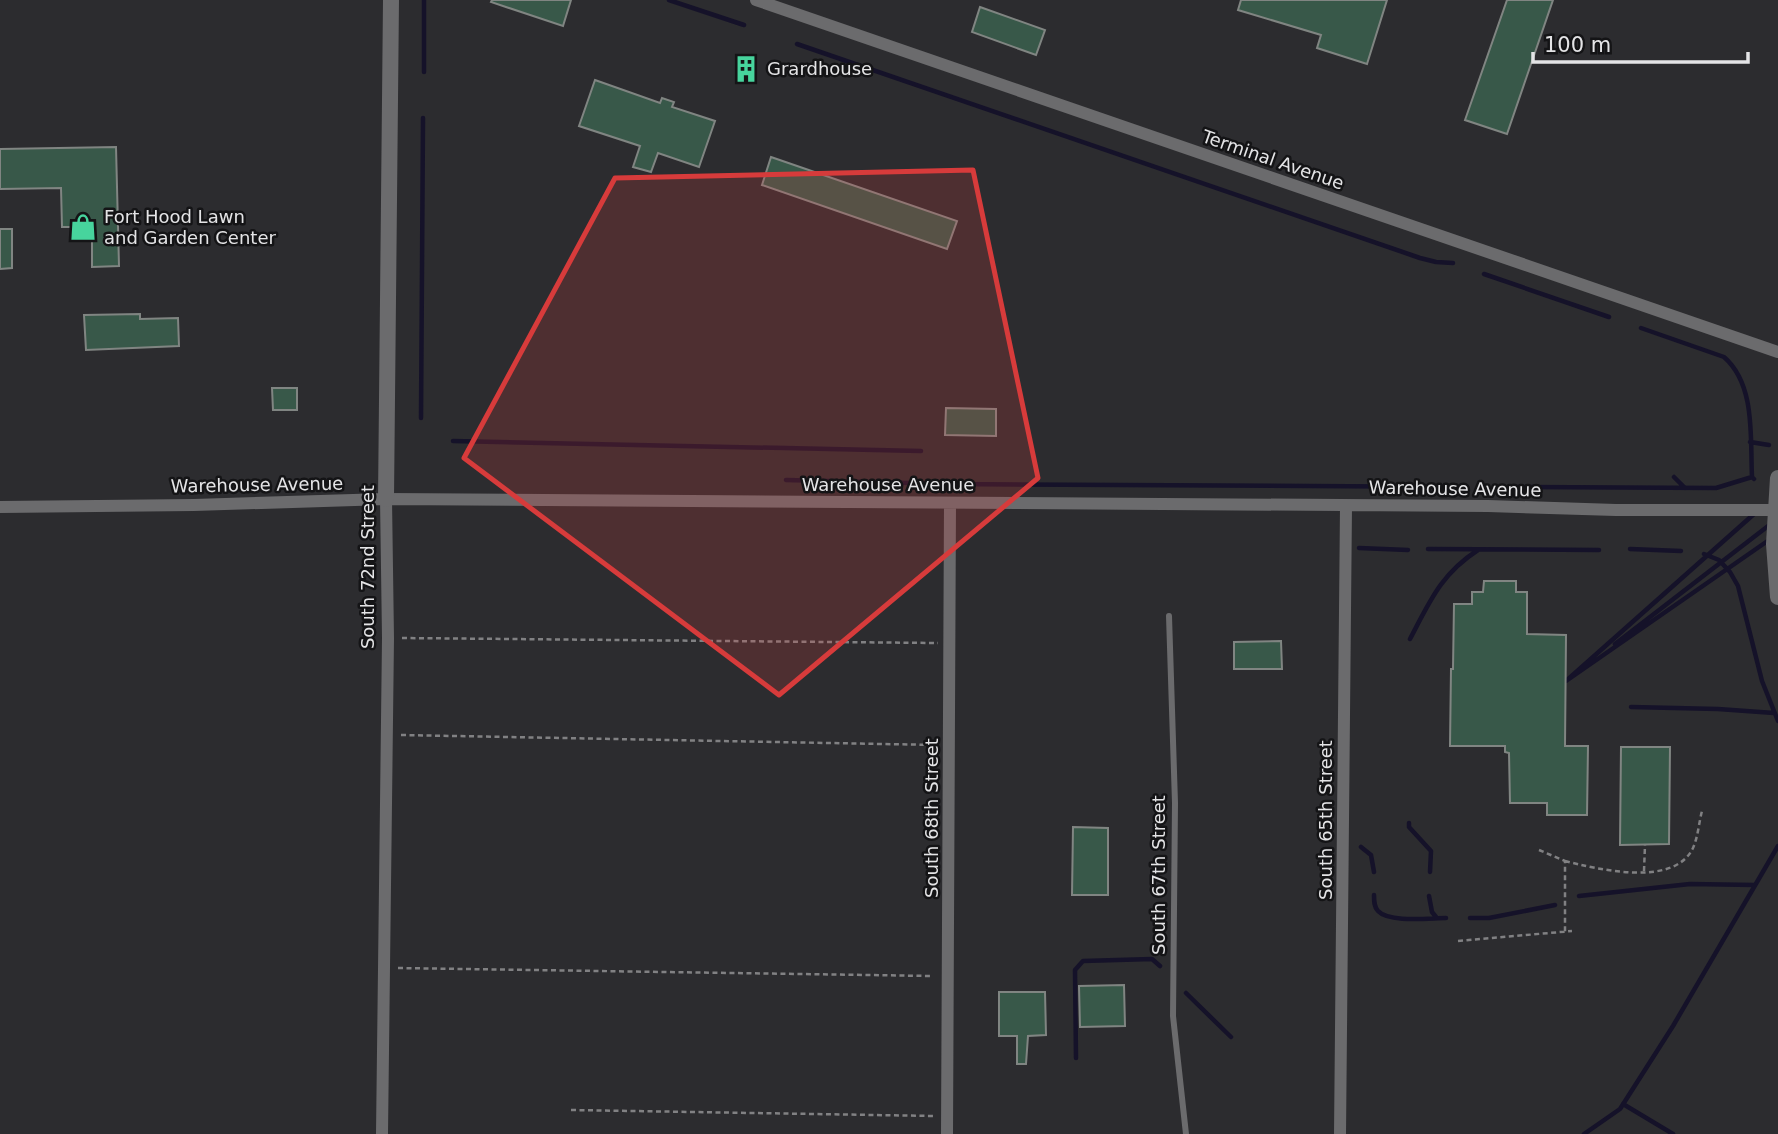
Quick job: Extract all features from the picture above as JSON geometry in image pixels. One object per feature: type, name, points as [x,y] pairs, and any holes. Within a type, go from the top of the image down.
[{"type":"street","name":"South 72nd Street","points":[[382,1134],[391,0]]},
{"type":"street","name":"Terminal Avenue","points":[[756,0],[1778,352]]},
{"type":"street","points":[[1778,478],[1774,544],[1778,597]]},
{"type":"street","name":"Warehouse Avenue","points":[[0,507],[386,499],[1775,510]]},
{"type":"street","name":"South 68th Street","points":[[947,1134],[950,503]]},
{"type":"street","name":"South 65th Street","points":[[1340,1134],[1346,506]]},
{"type":"lane","name":"South 67th Street","points":[[1169,616],[1175,803],[1173,1016],[1186,1134]]},
{"type":"path","points":[[388,638],[950,644]]},
{"type":"path","points":[[387,735],[950,745]]},
{"type":"path","points":[[1539,850],[1565,861],[1606,871],[1661,870],[1680,862],[1692,849],[1702,811]]},
{"type":"path","points":[[1644,871],[1645,845]]},
{"type":"path","points":[[1565,861],[1565,932]]},
{"type":"path","points":[[1458,941],[1572,931]]},
{"type":"path","points":[[384,968],[949,976]]},
{"type":"path","points":[[571,1110],[947,1117]]},
{"type":"highlighted area","points":[[973,170],[1038,478],[779,695],[464,458],[615,178]]},
{"type":"building","points":[[571,0],[563,26],[491,2]]},
{"type":"building","points":[[1241,0],[1387,0],[1367,64],[1317,48],[1321,35],[1238,10]]},
{"type":"building","points":[[1507,0],[1553,0],[1507,134],[1465,120]]},
{"type":"building","points":[[980,7],[1045,30],[1036,55],[972,32]]},
{"type":"building","points":[[595,80],[660,103],[662,98],[674,102],[672,107],[715,121],[699,167],[658,153],[651,172],[633,167],[640,146],[579,126]]},
{"type":"building","points":[[116,147],[119,266],[92,267],[92,227],[62,227],[61,188],[0,189],[0,149]]},
{"type":"building","points":[[771,157],[957,221],[947,249],[762,185]]},
{"type":"building","points":[[0,229],[12,229],[12,268],[0,269]]},
{"type":"building","points":[[140,314],[140,319],[178,318],[179,346],[86,350],[84,315]]},
{"type":"building","points":[[272,388],[297,388],[297,410],[273,410]]},
{"type":"building","points":[[946,408],[996,409],[996,436],[945,435]]},
{"type":"building","points":[[1484,581],[1516,581],[1516,592],[1527,592],[1527,634],[1566,635],[1565,746],[1588,746],[1587,815],[1547,815],[1547,803],[1510,803],[1509,753],[1505,752],[1505,746],[1450,746],[1454,604],[1472,604],[1472,592],[1483,592]]},
{"type":"building","points":[[1281,641],[1282,669],[1234,669],[1234,642]]},
{"type":"building","points":[[1621,747],[1670,747],[1669,844],[1620,845]]},
{"type":"building","points":[[1073,827],[1108,828],[1108,895],[1072,895]]},
{"type":"building","points":[[1124,985],[1125,1026],[1080,1027],[1079,986]]},
{"type":"building","points":[[999,992],[1045,992],[1046,1035],[1028,1036],[1026,1064],[1017,1064],[1017,1036],[999,1036]]},
{"type":"waterway","points":[[424,0],[424,72]]},
{"type":"waterway","points":[[669,0],[744,25]]},
{"type":"waterway","points":[[797,44],[1420,258],[1453,263]]},
{"type":"waterway","points":[[421,418],[423,118]]},
{"type":"waterway","points":[[1484,274],[1609,317]]},
{"type":"waterway","points":[[1641,328],[1724,357],[1734,369],[1742,382],[1749,413],[1754,479]]},
{"type":"waterway","points":[[453,441],[921,451]]},
{"type":"waterway","points":[[1750,442],[1769,445]]},
{"type":"waterway","points":[[1674,477],[1685,488]]},
{"type":"waterway","points":[[1510,487],[1716,488],[1752,477]]},
{"type":"waterway","points":[[786,480],[950,484],[1467,487]]},
{"type":"waterway","points":[[1754,514],[1566,681],[1769,540]]},
{"type":"waterway","points":[[1615,644],[1772,523]]},
{"type":"waterway","points":[[1359,548],[1408,550]]},
{"type":"waterway","points":[[1428,549],[1599,550]]},
{"type":"waterway","points":[[1630,549],[1681,551]]},
{"type":"waterway","points":[[1410,639],[1445,579],[1478,550]]},
{"type":"waterway","points":[[1704,554],[1719,560],[1738,586],[1762,681],[1778,721]]},
{"type":"waterway","points":[[1631,707],[1774,713]]},
{"type":"waterway","points":[[1409,823],[1409,827],[1431,851],[1430,872]]},
{"type":"waterway","points":[[1584,1134],[1620,1109],[1673,1026],[1778,846]]},
{"type":"waterway","points":[[1361,847],[1371,855],[1374,872]]},
{"type":"waterway","points":[[1579,896],[1690,884],[1755,885]]},
{"type":"waterway","points":[[1374,895],[1376,908],[1383,915],[1420,919],[1446,918]]},
{"type":"waterway","points":[[1429,896],[1432,912],[1436,917]]},
{"type":"waterway","points":[[1470,918],[1489,918],[1555,905]]},
{"type":"waterway","points":[[1076,1058],[1075,970],[1083,961],[1152,959],[1160,966]]},
{"type":"waterway","points":[[1186,993],[1231,1037]]},
{"type":"waterway","points":[[1623,1104],[1673,1134]]},
{"type":"place","name":"Grardhouse","points":[[746,69]]},
{"type":"place","name":"Fort Hood Lawn and Garden Center","points":[[83,227]]}]
